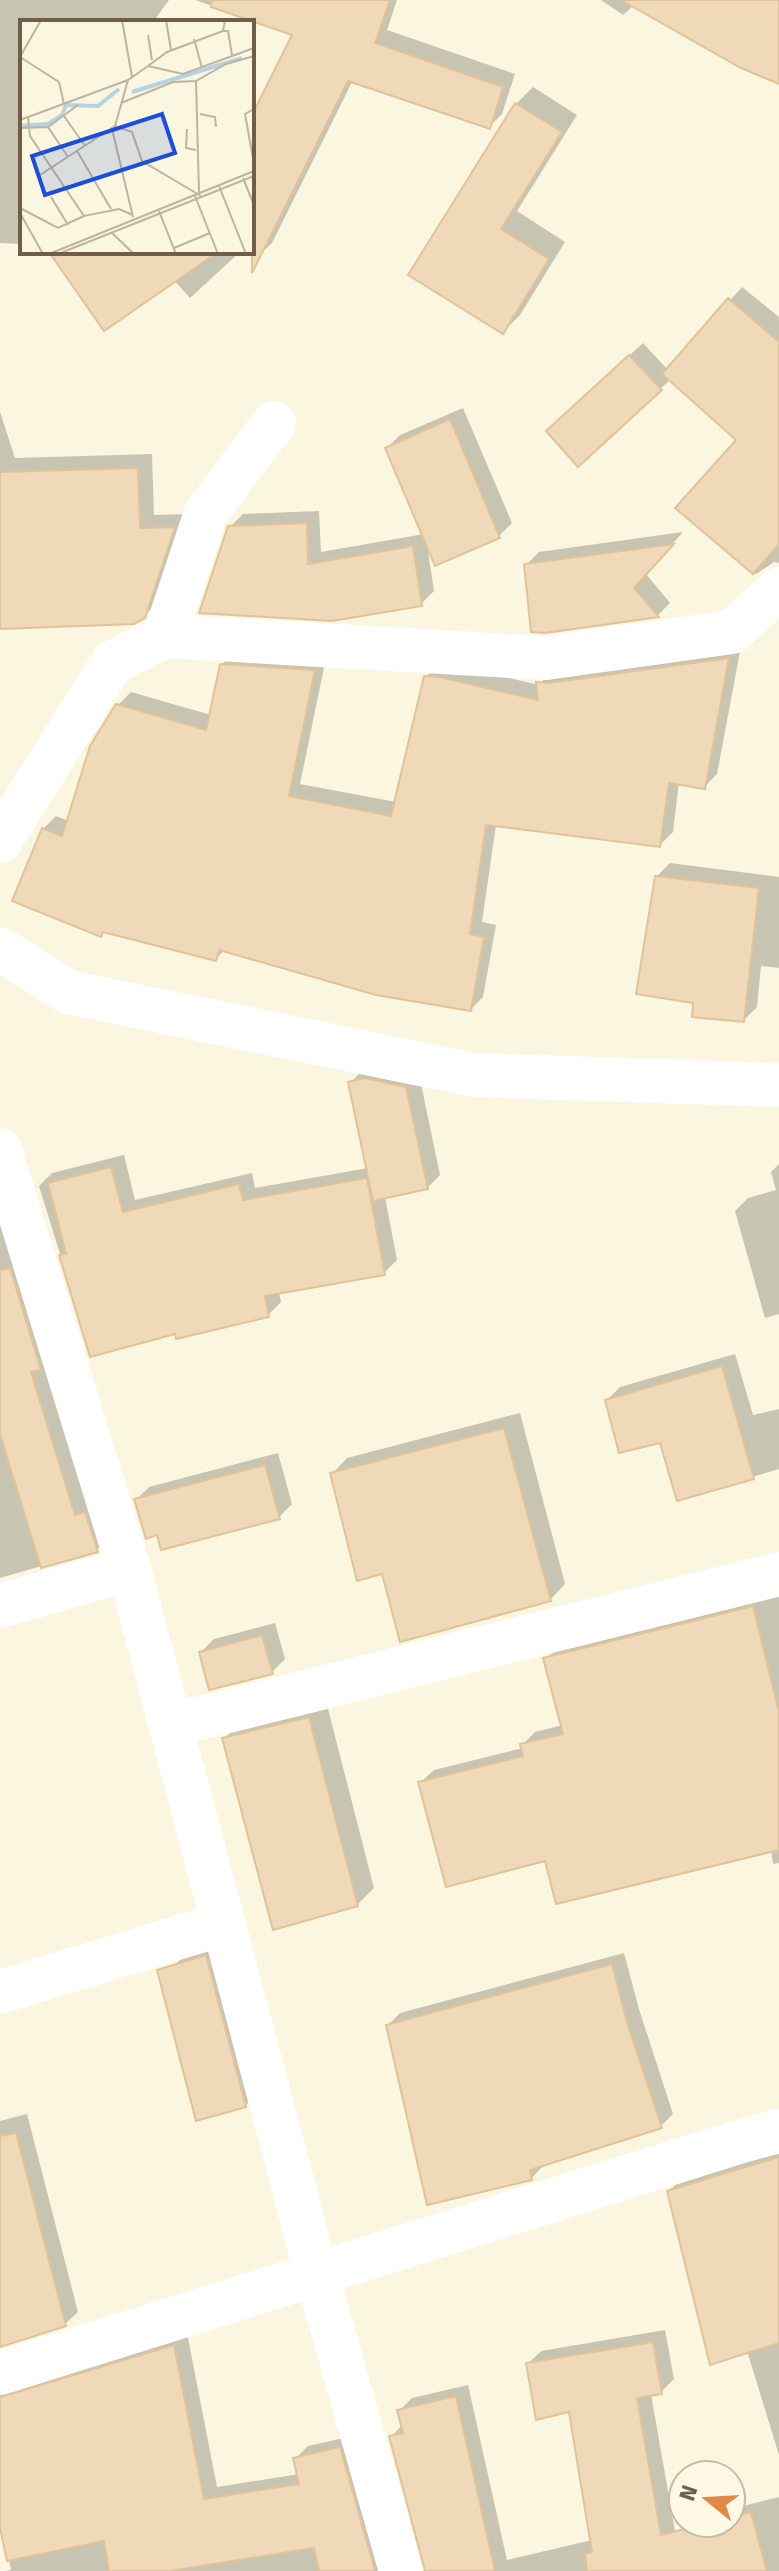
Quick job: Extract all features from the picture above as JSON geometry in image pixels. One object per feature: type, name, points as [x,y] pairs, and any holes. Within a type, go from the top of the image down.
[{"type":"street","points":[[165,636],[206,513],[274,423]]},
{"type":"street","points":[[0,841],[113,662],[165,636],[546,658],[732,632],[779,589]]},
{"type":"street","points":[[0,949],[68,992],[474,1075],[779,1085]]},
{"type":"street","points":[[0,1150],[129,1569],[317,2275],[401,2571]]},
{"type":"street","points":[[0,1606],[129,1569]]},
{"type":"street","points":[[172,1725],[779,1574]]},
{"type":"street","points":[[0,1992],[223,1924]]},
{"type":"street","points":[[0,2373],[779,2131]]},
{"type":"building","points":[[212,0],[390,0],[375,43],[503,87],[490,129],[348,81],[252,273],[254,111],[292,35],[211,7]]},
{"type":"building","points":[[621,0],[779,0],[779,84],[741,68]]},
{"type":"building","points":[[515,103],[562,132],[501,229],[549,259],[503,334],[408,275]]},
{"type":"building","points":[[50,254],[215,254],[104,331]]},
{"type":"building","points":[[728,298],[779,342],[779,544],[753,574],[675,508],[736,440],[662,374]]},
{"type":"building","points":[[629,355],[662,390],[578,467],[546,431]]},
{"type":"building","points":[[450,419],[500,538],[435,566],[385,448]]},
{"type":"building","points":[[138,468],[140,528],[175,527],[145,618],[134,624],[0,629],[0,472]]},
{"type":"building","points":[[307,523],[308,564],[413,546],[422,606],[332,621],[199,613],[228,526]]},
{"type":"building","points":[[674,544],[634,588],[659,617],[545,633],[531,632],[524,564]]},
{"type":"building","points":[[729,658],[705,789],[669,783],[660,847],[486,825],[470,934],[484,937],[471,1011],[376,995],[219,950],[216,961],[103,932],[101,937],[12,901],[42,828],[62,836],[90,746],[116,704],[206,730],[220,664],[315,670],[289,796],[391,816],[424,676],[538,700],[536,682],[549,683]]},
{"type":"building","points":[[655,876],[759,888],[744,1022],[692,1017],[693,1003],[636,994]]},
{"type":"building","points":[[365,1078],[406,1087],[428,1189],[373,1201],[348,1082]]},
{"type":"building","points":[[111,1167],[123,1212],[239,1184],[243,1200],[367,1178],[385,1275],[265,1296],[269,1317],[176,1339],[175,1334],[90,1357],[59,1255],[66,1254],[48,1183]]},
{"type":"building","points":[[10,1268],[41,1370],[31,1372],[75,1515],[85,1512],[98,1552],[41,1568],[0,1434],[0,1270]]},
{"type":"building","points":[[722,1366],[754,1479],[677,1501],[660,1443],[619,1453],[605,1400]]},
{"type":"building","points":[[504,1428],[551,1601],[400,1642],[382,1574],[357,1581],[330,1473]]},
{"type":"building","points":[[265,1465],[280,1519],[161,1550],[157,1535],[146,1539],[134,1499]]},
{"type":"building","points":[[753,1606],[779,1712],[779,1850],[556,1904],[545,1861],[446,1887],[418,1782],[523,1756],[520,1744],[563,1734],[543,1658]]},
{"type":"building","points":[[262,1635],[273,1674],[209,1690],[199,1652]]},
{"type":"building","points":[[309,1717],[358,1906],[273,1930],[222,1738]]},
{"type":"building","points":[[206,1955],[246,2107],[196,2121],[157,1970]]},
{"type":"building","points":[[612,1964],[627,2022],[662,2128],[530,2170],[532,2180],[427,2205],[386,2025]]},
{"type":"building","points":[[16,2133],[66,2326],[0,2347],[0,2136]]},
{"type":"building","points":[[779,2157],[779,2343],[710,2365],[667,2191]]},
{"type":"building","points":[[653,2342],[662,2394],[637,2398],[661,2535],[667,2533],[667,2539],[747,2539],[747,2513],[751,2512],[767,2571],[587,2571],[585,2554],[592,2552],[569,2412],[536,2420],[526,2363]]},
{"type":"building","points":[[174,2345],[204,2499],[299,2484],[293,2458],[340,2447],[375,2571],[319,2571],[314,2548],[170,2571],[109,2571],[104,2541],[7,2561],[0,2528],[0,2397]]},
{"type":"building","points":[[456,2396],[495,2571],[425,2571],[389,2436],[403,2433],[397,2410]]}]
